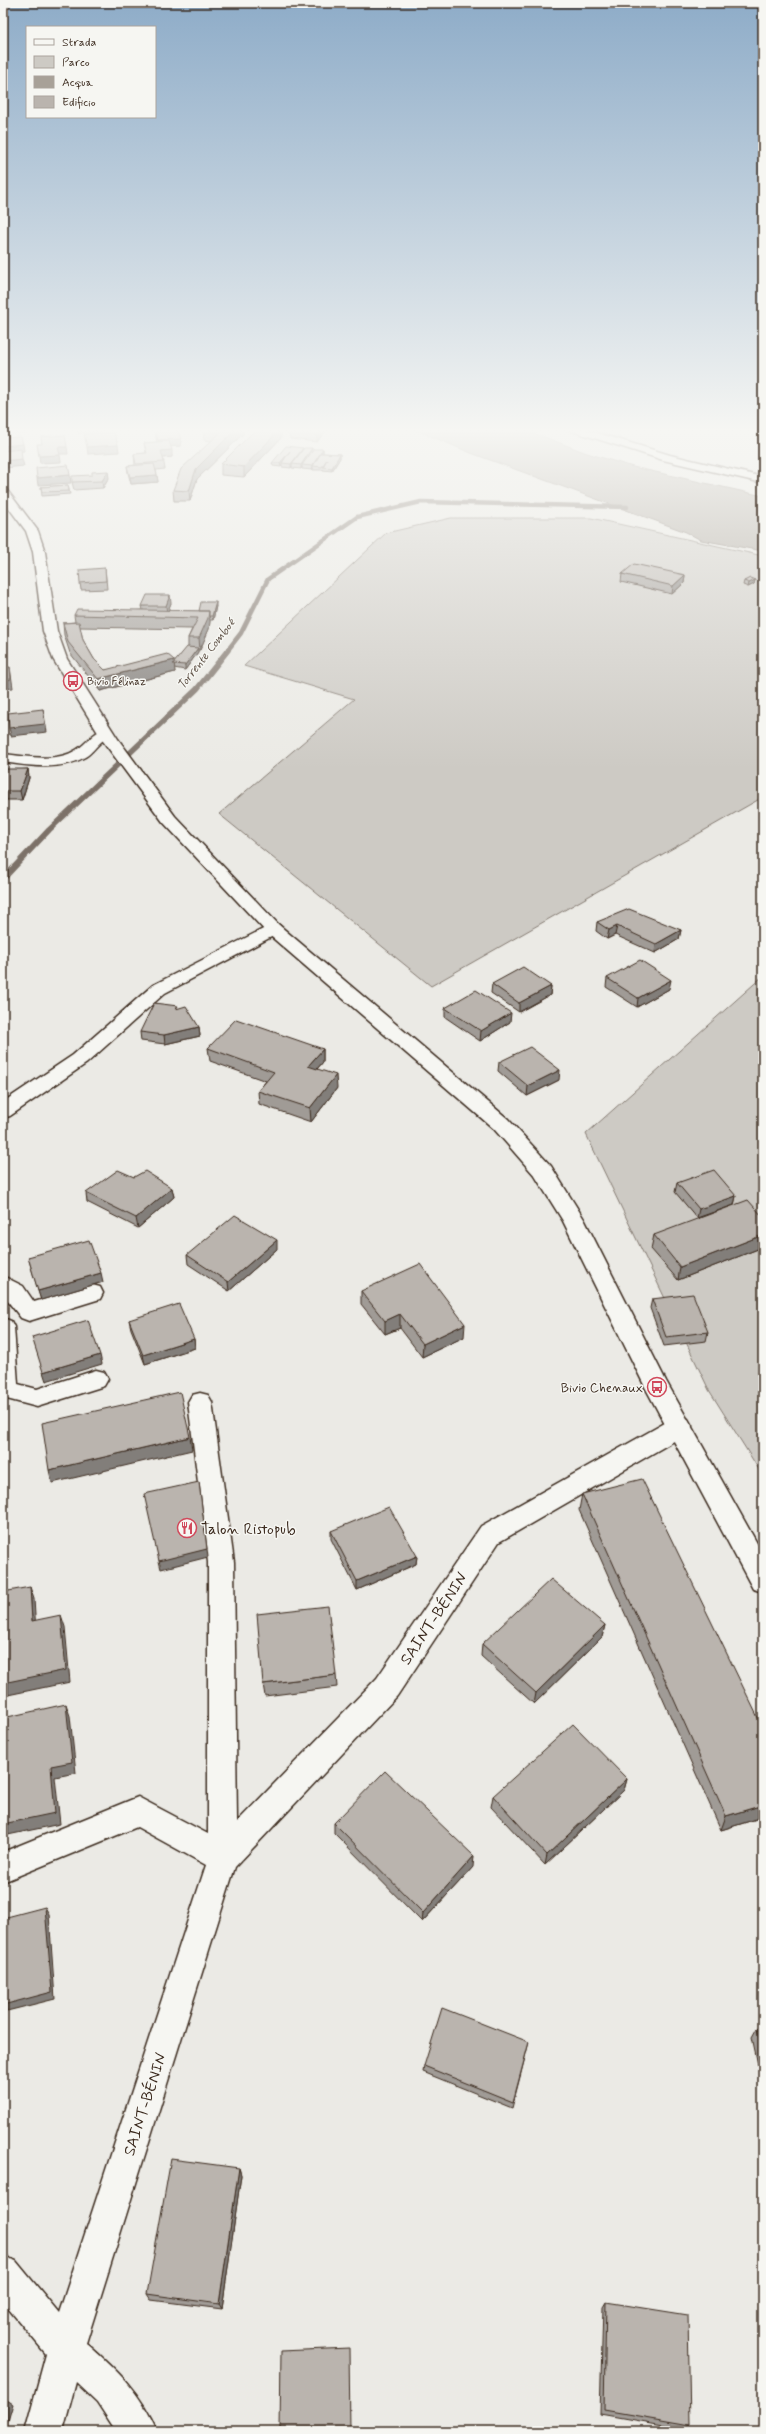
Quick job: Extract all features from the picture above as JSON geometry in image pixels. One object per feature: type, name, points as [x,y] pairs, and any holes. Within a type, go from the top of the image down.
[{"type":"main road","points":[[36,542],[39,552],[50,631],[60,659],[108,737],[170,818],[273,928],[501,1124],[543,1171],[573,1219],[657,1387],[680,1426],[763,1580]]},
{"type":"street","points":[[3,758],[28,762],[69,759],[82,754],[97,736],[108,737]]},
{"type":"street","points":[[3,1111],[80,1059],[159,989],[273,928]]},
{"type":"street","points":[[3,1284],[15,1292],[29,1312],[92,1293]]},
{"type":"street","points":[[3,1327],[7,1390],[37,1398],[96,1379]]},
{"type":"street","name":"SAINT-BÉNIN","points":[[44,2431],[66,2349],[223,1858],[221,1562],[200,1402]]},
{"type":"street","name":"SAINT-BÉNIN","points":[[223,1858],[387,1686],[490,1534],[680,1426]]},
{"type":"street","points":[[3,1866],[138,1812],[223,1858]]},
{"type":"street","points":[[3,2274],[66,2349],[110,2389],[138,2431]]},
{"type":"green space","points":[[377,542],[698,542],[763,556],[763,797],[431,986],[219,814],[354,699],[244,666]]},
{"type":"green space","points":[[763,976],[763,1476],[709,1390],[586,1134]]},
{"type":"water","points":[[710,542],[763,542],[763,551]]},
{"type":"building","points":[[634,564],[685,575],[673,586],[622,574]]},
{"type":"building","points":[[105,568],[106,581],[80,583],[79,570]]},
{"type":"building","points":[[750,578],[755,580],[749,583],[744,581]]},
{"type":"building","points":[[147,595],[170,595],[166,606],[142,606]]},
{"type":"building","points":[[201,602],[216,602],[212,616],[209,616],[209,611],[199,611]]},
{"type":"building","points":[[77,609],[209,611],[208,618],[199,638],[188,638],[198,618],[74,615]]},
{"type":"building","points":[[79,622],[83,640],[94,659],[105,670],[167,654],[174,660],[98,679],[68,642],[63,623]]},
{"type":"building","points":[[187,647],[198,648],[185,665],[173,664]]},
{"type":"building","points":[[10,667],[11,679],[3,680],[3,668]]},
{"type":"building","points":[[43,709],[45,724],[9,728],[8,713]]},
{"type":"building","points":[[4,769],[28,769],[20,791],[3,791]]},
{"type":"building","points":[[629,909],[681,930],[656,944],[617,926],[609,930],[597,922]]},
{"type":"building","points":[[640,960],[671,980],[638,998],[607,978]]},
{"type":"building","points":[[523,967],[551,986],[519,1003],[492,984]]},
{"type":"building","points":[[476,990],[511,1013],[481,1031],[445,1008]]},
{"type":"building","points":[[154,1003],[178,1006],[176,1009],[186,1006],[199,1027],[164,1035],[140,1032]]},
{"type":"building","points":[[236,1019],[323,1049],[308,1066],[336,1075],[310,1108],[258,1091],[274,1072],[208,1048]]},
{"type":"building","points":[[530,1047],[560,1070],[528,1086],[499,1062]]},
{"type":"building","points":[[118,1170],[134,1177],[145,1171],[172,1188],[136,1218],[86,1193]]},
{"type":"building","points":[[714,1170],[736,1196],[699,1209],[677,1183]]},
{"type":"building","points":[[748,1200],[763,1217],[763,1235],[680,1267],[654,1235]]},
{"type":"building","points":[[235,1215],[277,1240],[228,1282],[187,1255]]},
{"type":"building","points":[[89,1240],[101,1273],[38,1291],[28,1257]]},
{"type":"building","points":[[420,1264],[465,1324],[423,1344],[400,1314],[385,1321],[361,1291]]},
{"type":"building","points":[[693,1294],[708,1332],[666,1337],[652,1299]]},
{"type":"building","points":[[179,1304],[194,1339],[143,1355],[129,1320]]},
{"type":"building","points":[[88,1320],[100,1355],[43,1372],[32,1337]]},
{"type":"building","points":[[180,1392],[190,1437],[49,1470],[42,1423]]},
{"type":"building","points":[[642,1479],[763,1728],[763,1805],[726,1816],[582,1494]]},
{"type":"building","points":[[199,1482],[207,1549],[159,1561],[144,1494]]},
{"type":"building","points":[[389,1507],[417,1556],[357,1581],[331,1531]]},
{"type":"building","points":[[551,1579],[605,1625],[536,1693],[482,1644]]},
{"type":"building","points":[[30,1587],[32,1621],[61,1615],[66,1670],[3,1683],[3,1592]]},
{"type":"building","points":[[328,1606],[336,1675],[263,1684],[257,1614]]},
{"type":"building","points":[[66,1704],[72,1762],[51,1766],[55,1813],[3,1824],[3,1765],[5,1765],[3,1718]]},
{"type":"building","points":[[573,1724],[627,1779],[547,1855],[493,1796]]},
{"type":"building","points":[[385,1771],[474,1856],[423,1913],[334,1823]]},
{"type":"building","points":[[45,1907],[52,1992],[3,2005],[3,1918]]},
{"type":"building","points":[[442,2008],[529,2042],[513,2102],[424,2066]]},
{"type":"building","points":[[763,2027],[763,2055],[757,2028]]},
{"type":"building","points":[[171,2159],[239,2168],[219,2304],[147,2294]]},
{"type":"building","points":[[606,2302],[688,2315],[690,2425],[604,2410]]},
{"type":"building","points":[[349,2348],[350,2431],[280,2431],[281,2351]]},
{"type":"building","points":[[3,2398],[7,2400],[3,2412]]},
{"type":"waterway","name":"Torrente Comboé","points":[[227,651],[241,633],[268,579],[322,542]]},
{"type":"waterway","name":"Torrente Comboé","points":[[3,879],[49,830],[197,689],[228,650]]},
{"type":"place","name":"Bivio Félinaz","points":[[73,681]]},
{"type":"place","name":"Bivio Chenaux","points":[[657,1387]]},
{"type":"place","name":"Talon Ristopub","points":[[187,1528]]}]
